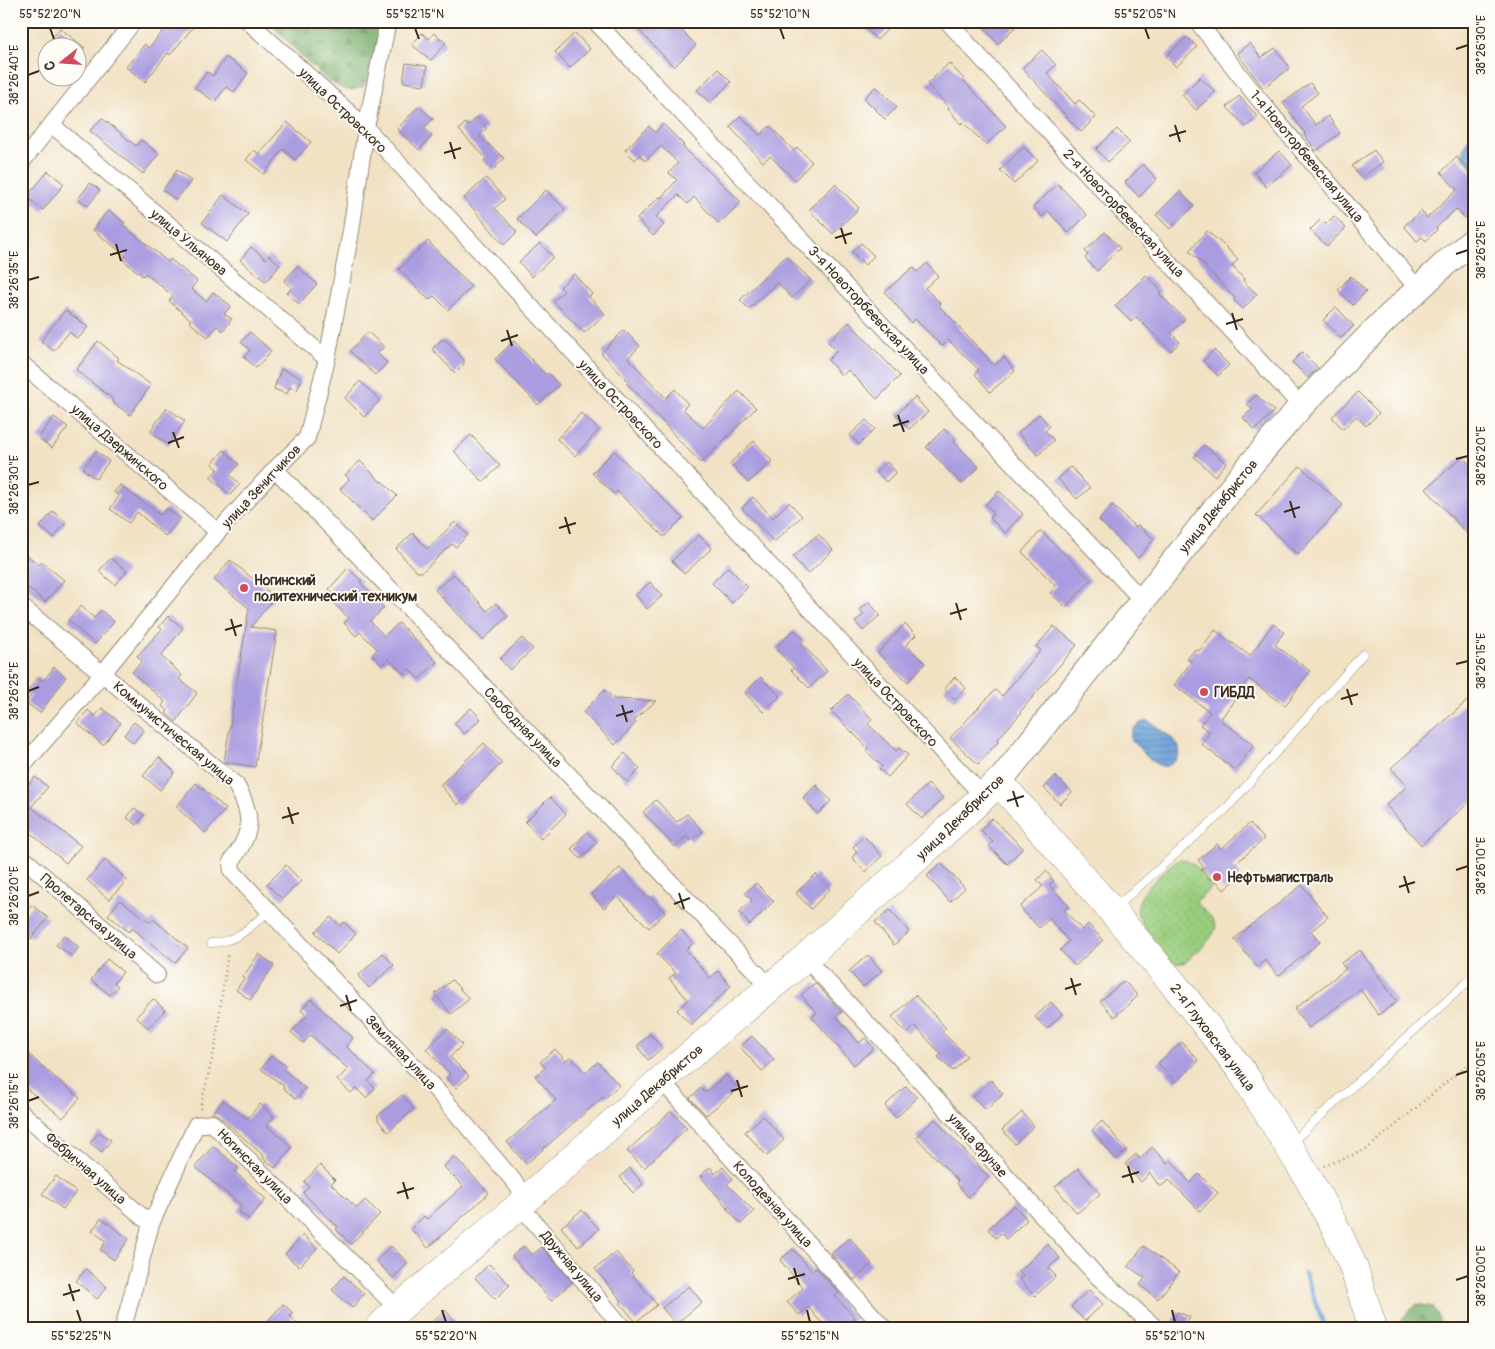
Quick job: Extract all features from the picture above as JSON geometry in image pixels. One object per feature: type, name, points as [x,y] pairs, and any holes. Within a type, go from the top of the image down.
[{"type":"highway","name":"2-я Глуховская улица","points":[[991,789],[1112,911],[1177,988],[1241,1070],[1307,1176],[1345,1249],[1353,1266],[1373,1328]]},
{"type":"highway","name":"улица Декабристов","points":[[378,1328],[661,1080],[805,958],[991,789]]},
{"type":"main road","name":"улица Декабристов","points":[[991,789],[1241,476],[1302,406],[1381,324],[1446,263],[1474,240]]},
{"type":"street","points":[[21,163],[134,21]]},
{"type":"street","name":"улица Зенитчиков","points":[[21,768],[218,532],[275,469],[307,438],[327,359],[351,231],[366,128],[388,21]]},
{"type":"street","name":"3-я Новоторбеевская улица","points":[[595,21],[1142,600]]},
{"type":"street","name":"2-я Новоторбеевская улица","points":[[947,21],[1302,406]]},
{"type":"street","name":"1-я Новоторбеевская улица","points":[[1197,21],[1257,97],[1418,289]]},
{"type":"street","name":"улица Островского","points":[[249,22],[366,128],[991,789]]},
{"type":"street","name":"улица Ульянова","points":[[52,125],[327,359]]},
{"type":"street","name":"улица Дзержинского","points":[[21,362],[218,532]]},
{"type":"street","name":"Свободная улица","points":[[275,469],[564,769],[770,987]]},
{"type":"street","name":"Коммунистическая улица","points":[[21,606],[236,785],[246,802],[250,820],[241,848],[231,862],[232,871],[269,910]]},
{"type":"street","name":"Пролетарская улица","points":[[21,856],[157,975]]},
{"type":"street","name":"Земляная улица","points":[[269,910],[440,1094],[512,1179],[524,1201]]},
{"type":"street","name":"улица Фрунзе","points":[[805,958],[897,1055],[1097,1276],[1156,1328]]},
{"type":"street","name":"Колодезная улица","points":[[661,1080],[884,1328]]},
{"type":"street","name":"Фабричная улица","points":[[21,1112],[151,1224]]},
{"type":"street","name":"Ногинская улица","points":[[196,1125],[212,1123],[398,1309]]},
{"type":"street","points":[[123,1328],[151,1224],[196,1125]]},
{"type":"street","name":"Дружная улица","points":[[524,1201],[623,1328]]},
{"type":"lane","points":[[1112,911],[1226,809],[1363,654]]},
{"type":"lane","points":[[211,943],[230,941],[247,930],[269,910]]},
{"type":"lane","points":[[1288,1145],[1474,976]]},
{"type":"path","points":[[196,1125],[215,1047],[230,941]]},
{"type":"path","points":[[1323,1166],[1366,1150],[1474,1059]]},
{"type":"green space","points":[[275,21],[383,21],[368,78],[363,87],[348,90],[330,81],[275,29]]},
{"type":"green space","points":[[1181,859],[1195,866],[1212,887],[1196,902],[1212,918],[1216,927],[1211,937],[1186,962],[1174,963],[1152,939],[1140,919],[1138,908],[1140,898],[1150,886],[1168,867]]},
{"type":"green space","points":[[1417,1304],[1433,1307],[1440,1319],[1438,1328],[1402,1328],[1401,1319]]},
{"type":"water","points":[[1474,136],[1474,170],[1461,155],[1467,140]]},
{"type":"water","points":[[1147,720],[1178,745],[1178,756],[1169,765],[1163,766],[1153,762],[1130,739],[1133,729]]},
{"type":"building","points":[[171,21],[186,21],[193,27],[170,55],[168,53],[145,82],[126,67],[145,44],[149,48]]},
{"type":"building","points":[[630,21],[672,21],[696,45],[674,67]]},
{"type":"building","points":[[858,21],[896,21],[877,40]]},
{"type":"building","points":[[978,21],[1021,21],[998,44]]},
{"type":"building","points":[[60,28],[72,38],[52,38]]},
{"type":"building","points":[[422,33],[429,39],[434,33],[446,43],[431,60],[412,45]]},
{"type":"building","points":[[575,33],[590,49],[570,68],[555,52]]},
{"type":"building","points":[[1187,37],[1197,47],[1176,67],[1166,56]]},
{"type":"building","points":[[1250,43],[1261,58],[1275,48],[1290,68],[1263,88],[1237,53]]},
{"type":"building","points":[[1042,50],[1056,65],[1047,73],[1075,104],[1079,100],[1096,117],[1081,132],[1022,68]]},
{"type":"building","points":[[226,57],[248,73],[234,92],[226,87],[215,102],[195,88],[207,72],[213,76]]},
{"type":"building","points":[[406,63],[427,66],[424,85],[403,82]]},
{"type":"building","points":[[949,63],[1006,126],[986,145],[963,122],[961,124],[927,84]]},
{"type":"building","points":[[718,69],[731,82],[710,103],[697,90]]},
{"type":"building","points":[[1200,77],[1215,92],[1196,110],[1182,95]]},
{"type":"building","points":[[1310,83],[1318,93],[1301,106],[1316,125],[1328,116],[1340,133],[1316,151],[1283,103]]},
{"type":"building","points":[[876,86],[897,107],[885,119],[864,98]]},
{"type":"building","points":[[1239,96],[1258,117],[1246,127],[1227,107]]},
{"type":"building","points":[[419,106],[433,119],[424,128],[432,136],[419,150],[397,129]]},
{"type":"building","points":[[740,116],[760,135],[770,126],[794,151],[797,147],[812,162],[795,180],[770,156],[763,162],[730,127]]},
{"type":"building","points":[[477,117],[487,128],[479,136],[504,158],[493,170],[484,161],[486,158],[459,130],[465,123],[468,126]]},
{"type":"building","points":[[102,118],[136,146],[141,140],[159,154],[143,174],[90,131]]},
{"type":"building","points":[[287,122],[311,142],[295,160],[283,149],[264,174],[246,160],[254,150],[259,154]]},
{"type":"building","points":[[663,124],[684,145],[682,146],[741,202],[719,224],[694,197],[688,204],[678,195],[656,217],[664,225],[653,236],[637,219],[659,197],[661,198],[677,180],[669,173],[678,163],[661,146],[645,161],[640,155],[635,160],[625,150],[649,126],[655,133]]},
{"type":"building","points":[[1117,129],[1130,142],[1108,162],[1096,149]]},
{"type":"building","points":[[1024,147],[1038,161],[1014,184],[1000,170]]},
{"type":"building","points":[[1374,150],[1383,162],[1361,178],[1352,166]]},
{"type":"building","points":[[1279,151],[1292,165],[1266,187],[1254,172]]},
{"type":"building","points":[[1457,157],[1474,175],[1474,210],[1465,218],[1456,209],[1436,228],[1437,230],[1426,241],[1422,237],[1417,241],[1404,226],[1421,211],[1427,218],[1457,190],[1441,172]]},
{"type":"building","points":[[1143,164],[1157,179],[1139,197],[1125,182]]},
{"type":"building","points":[[177,170],[191,181],[176,200],[163,190]]},
{"type":"building","points":[[48,171],[64,184],[43,210],[27,197]]},
{"type":"building","points":[[486,178],[505,199],[495,208],[517,232],[504,245],[464,198]]},
{"type":"building","points":[[90,183],[100,190],[88,206],[78,199]]},
{"type":"building","points":[[835,184],[859,208],[833,234],[809,210]]},
{"type":"building","points":[[1058,184],[1087,215],[1068,233],[1048,211],[1042,217],[1033,207]]},
{"type":"building","points":[[546,190],[565,209],[536,238],[517,219]]},
{"type":"building","points":[[1180,191],[1194,206],[1170,229],[1156,215]]},
{"type":"building","points":[[223,195],[248,214],[227,242],[202,223]]},
{"type":"building","points":[[108,210],[125,223],[123,225],[168,262],[170,259],[197,281],[191,289],[206,301],[213,292],[231,306],[224,314],[232,319],[223,331],[217,326],[208,337],[189,322],[191,320],[169,301],[173,296],[145,273],[143,276],[123,260],[126,256],[93,230]]},
{"type":"building","points":[[1334,216],[1346,228],[1327,246],[1310,230],[1321,219],[1326,224]]},
{"type":"building","points":[[1207,231],[1238,260],[1232,266],[1244,279],[1243,281],[1257,294],[1243,309],[1206,266],[1189,251]]},
{"type":"building","points":[[1105,232],[1120,248],[1097,271],[1085,258],[1088,255],[1085,251]]},
{"type":"building","points":[[428,241],[471,287],[448,310],[434,296],[429,300],[399,269]]},
{"type":"building","points":[[540,243],[553,257],[532,277],[519,262]]},
{"type":"building","points":[[861,243],[874,256],[865,265],[852,252]]},
{"type":"building","points":[[251,247],[266,259],[269,255],[280,265],[266,282],[240,260]]},
{"type":"building","points":[[786,256],[811,280],[792,298],[777,282],[749,309],[740,300]]},
{"type":"building","points":[[927,263],[938,276],[925,288],[941,304],[939,306],[994,366],[1004,357],[1015,371],[990,392],[975,374],[979,370],[948,340],[942,346],[915,319],[911,323],[885,292],[913,267],[917,272]]},
{"type":"building","points":[[297,266],[317,284],[299,304],[287,293],[292,288],[284,281]]},
{"type":"building","points":[[574,274],[592,294],[589,297],[605,314],[584,333],[553,301],[564,291],[560,287]]},
{"type":"building","points":[[1146,275],[1161,291],[1159,294],[1185,319],[1171,333],[1180,342],[1171,351],[1136,317],[1131,322],[1115,306]]},
{"type":"building","points":[[1351,276],[1366,291],[1353,305],[1338,290]]},
{"type":"building","points":[[1336,307],[1354,326],[1341,338],[1323,320]]},
{"type":"building","points":[[65,310],[88,327],[78,339],[69,332],[54,351],[41,341]]},
{"type":"building","points":[[849,322],[900,376],[877,399],[848,370],[842,376],[828,360],[837,351],[828,342]]},
{"type":"building","points":[[624,330],[640,346],[628,358],[666,398],[675,389],[688,404],[683,409],[703,428],[739,391],[756,408],[701,463],[626,383],[628,381],[601,353]]},
{"type":"building","points":[[250,332],[271,351],[256,368],[244,357],[250,350],[241,342]]},
{"type":"building","points":[[368,332],[384,347],[377,353],[387,363],[375,375],[350,351]]},
{"type":"building","points":[[441,340],[446,340],[464,360],[464,364],[455,373],[432,349]]},
{"type":"building","points":[[98,341],[119,358],[117,360],[151,385],[130,415],[112,402],[113,399],[76,370]]},
{"type":"building","points":[[514,341],[546,375],[548,373],[559,385],[538,405],[495,359]]},
{"type":"building","points":[[1214,350],[1229,365],[1218,376],[1203,361]]},
{"type":"building","points":[[1302,352],[1318,368],[1308,378],[1292,362]]},
{"type":"building","points":[[281,369],[302,378],[297,390],[290,387],[287,394],[274,389]]},
{"type":"building","points":[[360,381],[380,400],[364,417],[345,398]]},
{"type":"building","points":[[1358,392],[1379,413],[1366,426],[1356,416],[1343,429],[1332,417]]},
{"type":"building","points":[[1256,395],[1274,411],[1255,430],[1243,418],[1252,409],[1247,404]]},
{"type":"building","points":[[915,397],[928,412],[909,429],[896,414]]},
{"type":"building","points":[[167,408],[185,421],[168,445],[150,431]]},
{"type":"building","points":[[581,413],[599,430],[575,456],[557,439]]},
{"type":"building","points":[[1039,414],[1050,426],[1045,431],[1054,440],[1038,455],[1018,433]]},
{"type":"building","points":[[54,417],[68,427],[52,448],[38,438]]},
{"type":"building","points":[[866,420],[875,429],[859,445],[850,435]]},
{"type":"building","points":[[944,429],[979,467],[962,484],[926,447]]},
{"type":"building","points":[[471,435],[500,466],[483,482],[454,451]]},
{"type":"building","points":[[754,441],[772,461],[748,483],[730,463]]},
{"type":"building","points":[[1204,445],[1226,463],[1215,476],[1194,457]]},
{"type":"building","points":[[224,450],[239,464],[230,475],[240,484],[230,495],[210,477],[218,469],[212,464]]},
{"type":"building","points":[[96,451],[109,461],[96,479],[83,469]]},
{"type":"building","points":[[614,451],[683,518],[664,537],[617,491],[614,494],[592,473]]},
{"type":"building","points":[[1463,456],[1474,471],[1474,541],[1426,489]]},
{"type":"building","points":[[360,461],[397,496],[372,521],[340,489],[349,479],[345,475]]},
{"type":"building","points":[[887,462],[896,472],[886,482],[876,472]]},
{"type":"building","points":[[1300,466],[1343,505],[1298,555],[1256,515]]},
{"type":"building","points":[[1071,467],[1090,488],[1077,499],[1058,479]]},
{"type":"building","points":[[120,485],[160,515],[167,508],[180,519],[165,536],[137,512],[129,523],[110,509],[119,496],[114,492]]},
{"type":"building","points":[[999,491],[1023,514],[1005,533],[990,518],[994,513],[986,504]]},
{"type":"building","points":[[753,497],[773,518],[789,502],[802,516],[774,542],[742,508]]},
{"type":"building","points":[[1112,505],[1135,527],[1138,525],[1154,539],[1138,558],[1099,520]]},
{"type":"building","points":[[53,511],[66,522],[54,538],[40,527]]},
{"type":"building","points":[[455,522],[468,535],[456,547],[452,544],[422,572],[417,572],[396,549],[413,533],[427,549]]},
{"type":"building","points":[[1041,531],[1091,580],[1066,607],[1050,593],[1056,586],[1022,552]]},
{"type":"building","points":[[818,534],[833,550],[808,574],[793,557]]},
{"type":"building","points":[[699,535],[712,548],[684,574],[672,561]]},
{"type":"building","points":[[21,550],[39,565],[42,562],[64,580],[45,602],[21,582]]},
{"type":"building","points":[[111,558],[127,571],[115,585],[99,571]]},
{"type":"building","points":[[230,560],[275,597],[251,627],[277,631],[255,767],[224,762],[249,608],[214,580]]},
{"type":"building","points":[[728,567],[748,587],[732,603],[712,583]]},
{"type":"building","points":[[348,568],[362,581],[360,582],[384,608],[370,621],[384,636],[399,623],[437,662],[419,679],[409,669],[404,674],[388,659],[382,665],[372,655],[377,649],[360,632],[356,636],[344,623],[349,618],[329,599],[334,594],[329,589]]},
{"type":"building","points":[[454,574],[487,611],[496,603],[508,616],[483,640],[435,590]]},
{"type":"building","points":[[650,582],[662,596],[647,609],[636,595]]},
{"type":"building","points":[[869,602],[880,615],[863,631],[855,622],[864,614],[860,610]]},
{"type":"building","points":[[81,606],[94,618],[101,610],[114,622],[95,644],[68,620]]},
{"type":"building","points":[[168,616],[183,628],[161,656],[182,675],[179,679],[197,693],[176,722],[166,713],[168,711],[162,706],[165,702],[132,672],[142,661],[137,656],[162,629],[159,627]]},
{"type":"building","points":[[905,624],[916,635],[906,645],[925,663],[908,682],[878,653]]},
{"type":"building","name":"ГИБДД","points":[[1273,624],[1284,632],[1275,645],[1310,671],[1285,706],[1249,679],[1220,720],[1254,745],[1235,770],[1201,744],[1210,732],[1200,725],[1210,712],[1174,685],[1191,662],[1187,659],[1195,649],[1199,651],[1215,630],[1250,656]]},
{"type":"building","points":[[1054,626],[1077,645],[978,764],[950,738],[995,690],[1002,696],[1041,650],[1036,647]]},
{"type":"building","points":[[794,630],[804,640],[801,643],[827,671],[809,688],[791,670],[794,668],[775,648]]},
{"type":"building","points":[[522,638],[533,649],[510,670],[500,659]]},
{"type":"building","points":[[54,667],[66,677],[40,713],[26,703],[31,696],[26,693],[38,677],[43,681]]},
{"type":"building","points":[[761,677],[780,696],[763,712],[745,693]]},
{"type":"building","points":[[955,677],[966,688],[955,700],[944,689]]},
{"type":"building","points":[[605,690],[614,699],[656,701],[634,720],[636,723],[615,745],[583,712]]},
{"type":"building","points":[[848,694],[872,719],[868,724],[896,751],[899,748],[908,755],[888,777],[879,769],[882,766],[866,751],[868,748],[831,711]]},
{"type":"building","points":[[1474,695],[1474,798],[1421,845],[1386,805],[1407,786],[1391,768]]},
{"type":"building","points":[[102,708],[121,723],[103,745],[77,723],[88,710],[95,716]]},
{"type":"building","points":[[471,708],[481,719],[464,734],[454,723]]},
{"type":"building","points":[[134,722],[144,730],[133,743],[124,735]]},
{"type":"building","points":[[484,743],[502,763],[458,805],[440,785]]},
{"type":"building","points":[[625,753],[640,769],[627,782],[612,766]]},
{"type":"building","points":[[159,757],[175,772],[160,790],[143,776]]},
{"type":"building","points":[[1055,776],[1072,792],[1060,804],[1044,788]]},
{"type":"building","points":[[35,777],[48,787],[31,807],[81,846],[66,863],[21,825],[21,793]]},
{"type":"building","points":[[196,783],[226,809],[205,833],[176,807]]},
{"type":"building","points":[[928,784],[943,798],[922,819],[907,804]]},
{"type":"building","points":[[816,785],[831,801],[818,814],[803,798]]},
{"type":"building","points":[[550,797],[566,814],[541,839],[525,822]]},
{"type":"building","points":[[656,800],[677,822],[687,814],[703,831],[691,841],[687,836],[675,847],[643,812]]},
{"type":"building","points":[[134,808],[144,815],[137,825],[127,818]]},
{"type":"building","points":[[992,818],[1023,848],[1007,864],[989,846],[993,842],[981,830]]},
{"type":"building","points":[[1250,823],[1264,839],[1233,866],[1241,875],[1224,890],[1213,877],[1210,880],[1201,870],[1204,868],[1198,860],[1217,844],[1221,849]]},
{"type":"building","points":[[587,832],[597,842],[581,859],[571,849]]},
{"type":"building","points":[[864,836],[882,856],[865,872],[852,857],[857,852],[853,847]]},
{"type":"building","points":[[105,860],[127,880],[109,900],[87,880]]},
{"type":"building","points":[[941,863],[965,888],[950,902],[927,876]]},
{"type":"building","points":[[286,865],[301,881],[282,899],[267,884]]},
{"type":"building","points":[[620,868],[647,898],[649,896],[665,913],[649,928],[617,896],[604,908],[591,894]]},
{"type":"building","points":[[1046,871],[1054,881],[1049,885],[1069,906],[1064,910],[1082,930],[1088,924],[1103,940],[1075,966],[1060,950],[1069,941],[1049,919],[1039,928],[1020,907],[1043,886],[1037,880]]},
{"type":"building","points":[[816,874],[830,889],[811,909],[796,893]]},
{"type":"building","points":[[756,883],[774,901],[750,925],[739,912],[752,900],[745,893]]},
{"type":"building","points":[[1302,885],[1328,917],[1311,931],[1320,942],[1278,976],[1265,960],[1257,967],[1234,939]]},
{"type":"building","points":[[120,900],[150,922],[153,919],[188,948],[175,963],[132,928],[129,932],[108,915]]},
{"type":"building","points":[[32,905],[48,918],[31,939],[21,931],[21,919]]},
{"type":"building","points":[[890,910],[909,932],[894,945],[875,922]]},
{"type":"building","points":[[331,917],[340,926],[344,922],[356,934],[337,954],[315,932]]},
{"type":"building","points":[[681,930],[693,943],[686,950],[710,978],[718,971],[731,986],[691,1025],[677,1010],[688,1000],[669,978],[676,973],[657,954]]},
{"type":"building","points":[[64,935],[79,947],[72,956],[56,945]]},
{"type":"building","points":[[1360,950],[1397,1002],[1378,1015],[1360,989],[1309,1028],[1294,1009],[1346,969],[1341,963]]},
{"type":"building","points":[[383,953],[394,965],[369,988],[358,976]]},
{"type":"building","points":[[259,954],[274,965],[250,1000],[236,990]]},
{"type":"building","points":[[868,955],[882,971],[863,987],[849,971]]},
{"type":"building","points":[[107,959],[123,972],[114,983],[118,986],[110,995],[91,980]]},
{"type":"building","points":[[452,980],[469,999],[451,1014],[435,994]]},
{"type":"building","points":[[1124,981],[1138,996],[1114,1017],[1100,1001]]},
{"type":"building","points":[[815,983],[842,1012],[837,1017],[859,1043],[865,1038],[874,1048],[854,1065],[812,1017],[817,1013],[801,995]]},
{"type":"building","points":[[915,995],[946,1028],[942,1032],[967,1056],[953,1071],[938,1057],[941,1054],[915,1026],[907,1034],[892,1017]]},
{"type":"building","points":[[153,999],[165,1010],[148,1028],[136,1017]]},
{"type":"building","points":[[311,999],[353,1038],[346,1046],[375,1074],[368,1081],[375,1088],[366,1098],[356,1088],[351,1093],[337,1080],[348,1069],[311,1035],[303,1043],[291,1032],[307,1016],[301,1010]]},
{"type":"building","points":[[1051,1002],[1062,1014],[1047,1029],[1035,1017]]},
{"type":"building","points":[[447,1029],[462,1045],[450,1057],[469,1076],[456,1088],[446,1078],[450,1074],[426,1049]]},
{"type":"building","points":[[650,1034],[662,1048],[648,1060],[637,1046]]},
{"type":"building","points":[[752,1036],[774,1060],[762,1071],[740,1047]]},
{"type":"building","points":[[1182,1042],[1199,1061],[1175,1082],[1158,1063]]},
{"type":"building","points":[[21,1047],[80,1098],[63,1118],[21,1084]]},
{"type":"building","points":[[555,1049],[566,1061],[571,1057],[585,1073],[598,1062],[619,1085],[526,1164],[507,1142],[556,1100],[535,1076],[545,1068],[540,1062]]},
{"type":"building","points":[[271,1056],[286,1066],[283,1069],[305,1088],[296,1099],[283,1088],[284,1086],[261,1069]]},
{"type":"building","points":[[726,1075],[738,1089],[706,1115],[690,1098],[701,1088],[705,1093]]},
{"type":"building","points":[[991,1080],[1003,1094],[986,1110],[973,1097]]},
{"type":"building","points":[[906,1086],[917,1098],[896,1118],[885,1106]]},
{"type":"building","points":[[402,1095],[414,1109],[388,1132],[378,1120],[378,1116]]},
{"type":"building","points":[[223,1100],[247,1119],[260,1104],[274,1117],[266,1125],[292,1147],[275,1168],[219,1116],[212,1113]]},
{"type":"building","points":[[671,1111],[687,1128],[644,1168],[627,1151]]},
{"type":"building","points":[[1022,1112],[1034,1126],[1015,1144],[1002,1130]]},
{"type":"building","points":[[763,1116],[784,1140],[767,1156],[745,1132]]},
{"type":"building","points":[[935,1119],[989,1177],[968,1197],[956,1183],[958,1181],[916,1137]]},
{"type":"building","points":[[1102,1121],[1127,1150],[1116,1159],[1092,1130]]},
{"type":"building","points":[[99,1132],[111,1140],[102,1152],[90,1143]]},
{"type":"building","points":[[213,1146],[238,1167],[235,1172],[266,1199],[249,1219],[238,1211],[242,1206],[195,1167]]},
{"type":"building","points":[[1152,1147],[1167,1163],[1171,1160],[1190,1183],[1199,1174],[1218,1193],[1200,1211],[1169,1180],[1160,1187],[1150,1173],[1141,1182],[1125,1164],[1136,1154],[1140,1159]]},
{"type":"building","points":[[454,1156],[489,1193],[428,1248],[411,1229],[424,1216],[427,1219],[463,1186],[444,1167]]},
{"type":"building","points":[[320,1165],[335,1180],[331,1184],[357,1208],[365,1200],[380,1214],[351,1244],[336,1229],[338,1227],[303,1193],[309,1186],[304,1182]]},
{"type":"building","points":[[710,1167],[715,1174],[723,1167],[733,1179],[727,1184],[754,1211],[741,1224],[700,1176]]},
{"type":"building","points":[[630,1168],[643,1184],[633,1193],[620,1177]]},
{"type":"building","points":[[1078,1168],[1100,1194],[1077,1213],[1055,1187]]},
{"type":"building","points":[[56,1176],[76,1192],[63,1209],[42,1194]]},
{"type":"building","points":[[1014,1205],[1027,1220],[1006,1239],[1001,1233],[996,1238],[988,1229]]},
{"type":"building","points":[[582,1210],[599,1229],[578,1247],[561,1227]]},
{"type":"building","points":[[101,1218],[129,1239],[114,1260],[100,1250],[106,1241],[92,1231]]},
{"type":"building","points":[[303,1235],[317,1248],[299,1267],[285,1254]]},
{"type":"building","points":[[850,1238],[872,1264],[854,1280],[831,1254]]},
{"type":"building","points":[[1047,1244],[1060,1258],[1048,1268],[1056,1276],[1035,1296],[1019,1279],[1023,1276],[1019,1272]]},
{"type":"building","points":[[391,1246],[408,1263],[393,1278],[376,1261]]},
{"type":"building","points":[[524,1246],[532,1255],[542,1247],[572,1282],[551,1301],[512,1256]]},
{"type":"building","points":[[1144,1246],[1179,1272],[1158,1299],[1140,1285],[1145,1278],[1128,1266]]},
{"type":"building","points":[[793,1249],[812,1271],[816,1268],[839,1293],[835,1296],[855,1318],[845,1328],[826,1328],[808,1307],[799,1315],[787,1302],[803,1288],[780,1260]]},
{"type":"building","points":[[616,1252],[633,1271],[631,1273],[657,1305],[636,1322],[620,1303],[622,1301],[595,1269]]},
{"type":"building","points":[[489,1264],[510,1285],[495,1299],[475,1278]]},
{"type":"building","points":[[86,1269],[107,1287],[97,1299],[76,1281]]},
{"type":"building","points":[[344,1276],[364,1294],[352,1308],[332,1290]]},
{"type":"building","points":[[689,1286],[702,1302],[676,1324],[662,1308]]},
{"type":"building","points":[[1089,1290],[1103,1304],[1085,1321],[1071,1307]]},
{"type":"building","points":[[283,1304],[293,1313],[290,1316],[302,1328],[261,1328]]},
{"type":"building","points":[[445,1310],[462,1328],[426,1328]]},
{"type":"building","points":[[1177,1312],[1190,1317],[1185,1328],[1171,1328]]},
{"type":"waterway","points":[[1305,1274],[1325,1328]]},
{"type":"place","name":"Ногинский политехнический техникум","points":[[244,588]]},
{"type":"place","name":"ГИБДД","points":[[1204,692]]},
{"type":"place","name":"Нефтьмагистраль","points":[[1217,877]]}]
